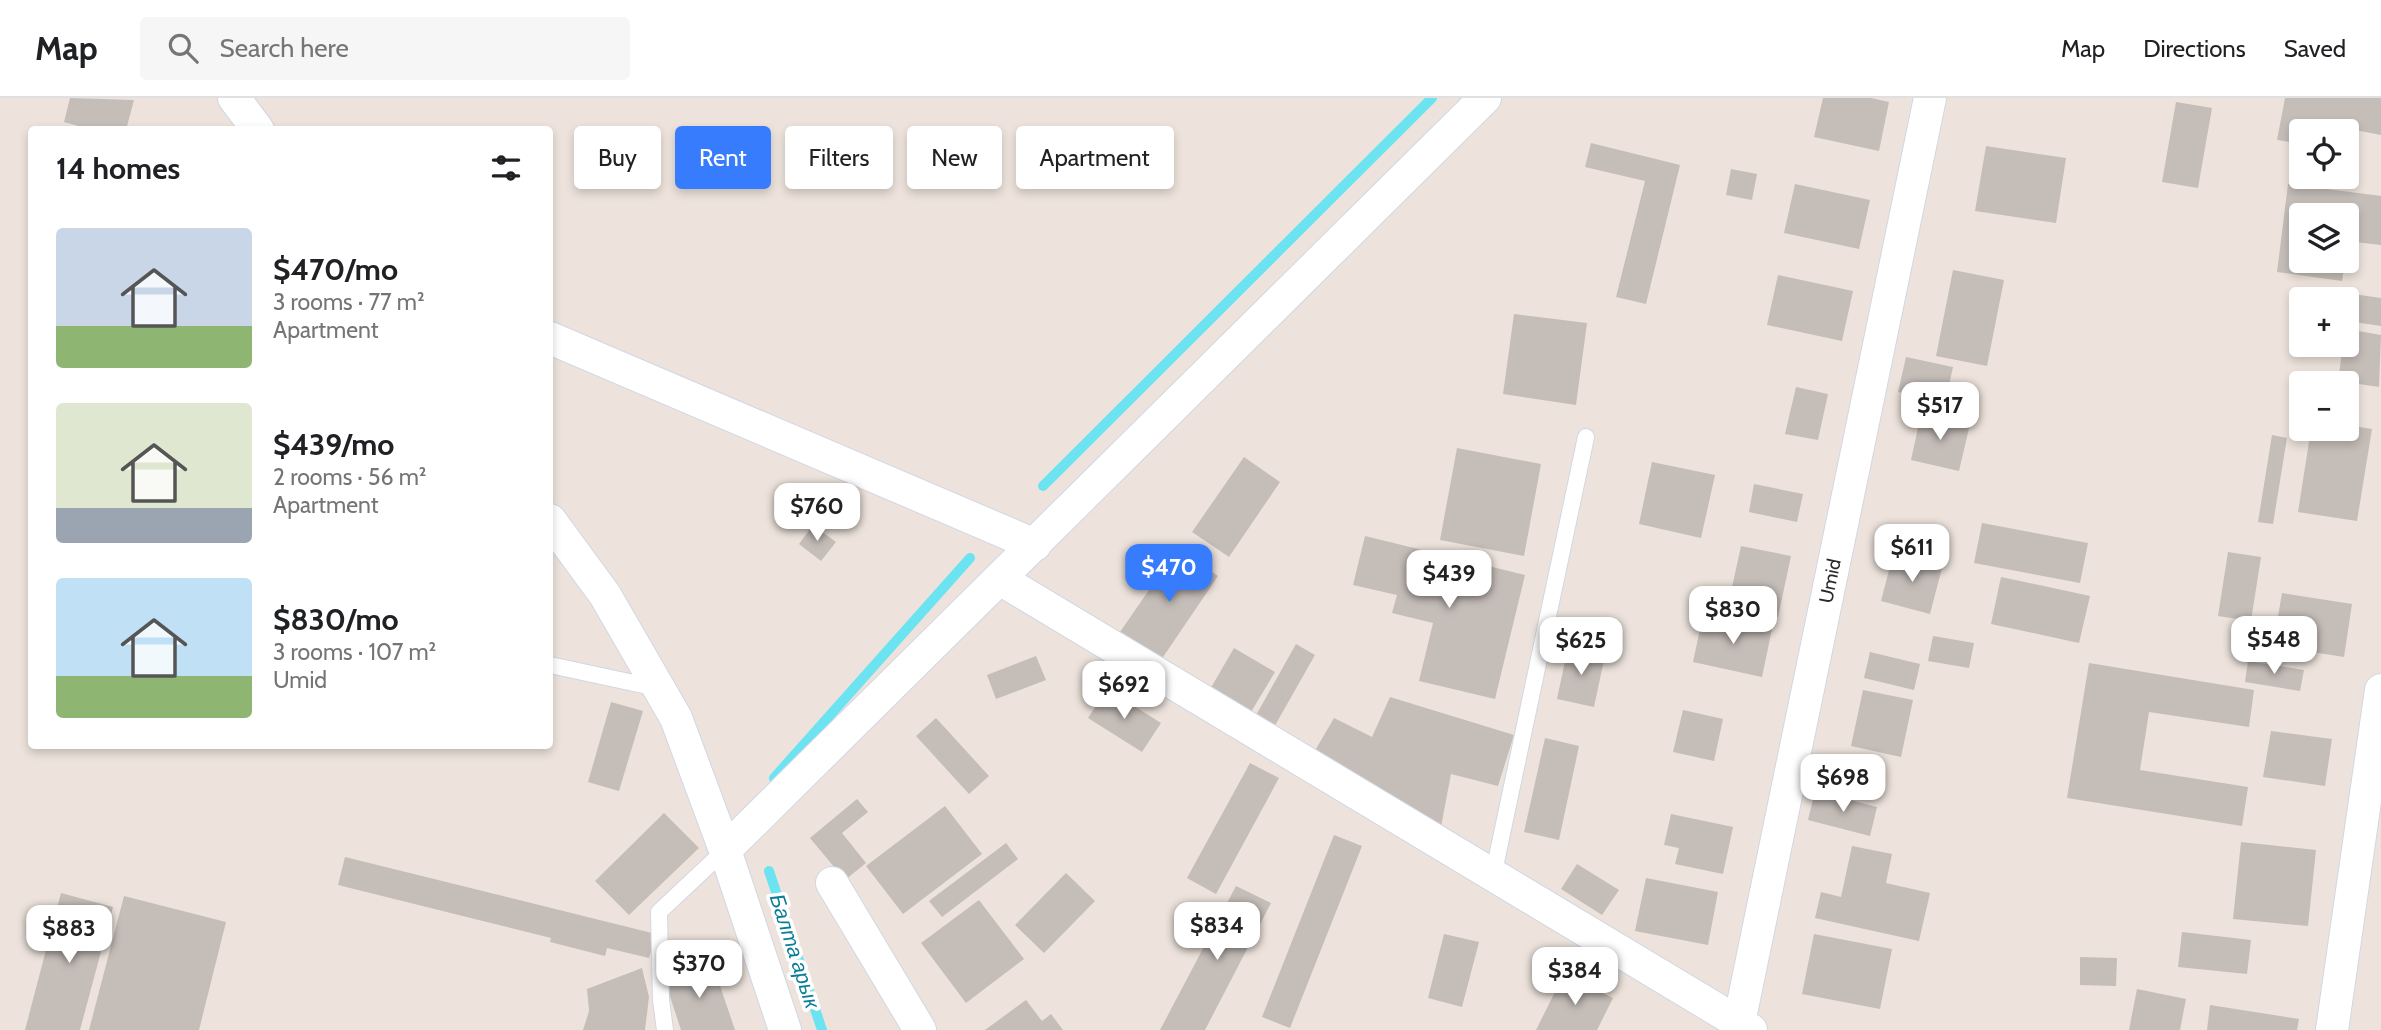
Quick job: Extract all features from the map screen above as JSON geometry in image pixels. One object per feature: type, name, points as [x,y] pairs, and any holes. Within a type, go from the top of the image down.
[{"type":"street","points":[[234,98],[255,126]]},
{"type":"street","points":[[725,849],[1485,98]]},
{"type":"street","name":"Umid","points":[[1745,1027],[1930,98]]},
{"type":"street","points":[[553,339],[1035,545]]},
{"type":"street","points":[[553,524],[605,595],[676,718],[725,849],[785,1030]]},
{"type":"street","points":[[1000,579],[1745,1027]]},
{"type":"street","points":[[2332,1030],[2381,690]]},
{"type":"street","points":[[832,883],[920,1030]]},
{"type":"lane","points":[[1493,876],[1586,437]]},
{"type":"lane","points":[[553,666],[660,689]]},
{"type":"lane","points":[[665,1030],[661,1000],[659,912],[725,849]]},
{"type":"building","points":[[70,98],[134,100],[127,126],[78,126],[64,122]]},
{"type":"building","points":[[1823,98],[1871,98],[1889,102],[1879,151],[1814,137]]},
{"type":"building","points":[[2285,98],[2381,98],[2381,135],[2359,131],[2359,119],[2289,119],[2289,142],[2277,140]]},
{"type":"building","points":[[2176,102],[2212,108],[2198,188],[2162,182]]},
{"type":"building","points":[[1591,143],[1680,165],[1646,304],[1616,297],[1645,181],[1585,167]]},
{"type":"building","points":[[1986,146],[2066,158],[2056,223],[1975,211]]},
{"type":"building","points":[[1731,169],[1757,174],[1752,200],[1726,195]]},
{"type":"building","points":[[1795,184],[1870,200],[1859,249],[1784,233]]},
{"type":"building","points":[[2288,184],[2289,189],[2327,189],[2381,196],[2381,245],[2359,242],[2359,203],[2289,203],[2289,273],[2343,273],[2342,281],[2277,272]]},
{"type":"building","points":[[1953,270],[2004,280],[1987,366],[1936,356]]},
{"type":"building","points":[[1778,275],[1853,291],[1842,341],[1767,325]]},
{"type":"building","points":[[2359,295],[2381,298],[2381,326],[2359,323]]},
{"type":"building","points":[[1514,314],[1587,323],[1576,405],[1503,394]]},
{"type":"building","points":[[2359,331],[2381,335],[2379,387],[2359,384],[2359,371],[2339,371],[2341,357],[2359,357]]},
{"type":"building","points":[[1906,357],[1953,367],[1945,403],[1898,392]]},
{"type":"building","points":[[1796,387],[1828,394],[1818,440],[1785,434]]},
{"type":"building","points":[[1921,414],[1970,424],[1959,471],[1911,460]]},
{"type":"building","points":[[2359,427],[2372,429],[2357,521],[2298,512],[2309,441],[2359,441]]},
{"type":"building","points":[[2272,435],[2287,438],[2273,524],[2258,522]]},
{"type":"building","points":[[1457,448],[1541,464],[1524,556],[1440,540]]},
{"type":"building","points":[[1244,457],[1280,482],[1229,557],[1192,532]]},
{"type":"building","points":[[1652,462],[1715,475],[1701,538],[1639,524]]},
{"type":"building","points":[[1754,484],[1803,494],[1797,522],[1749,512]]},
{"type":"building","points":[[1982,523],[2088,543],[2080,583],[1974,563]]},
{"type":"building","points":[[813,525],[836,542],[821,561],[799,544]]},
{"type":"building","points":[[1365,536],[1525,575],[1495,699],[1419,681],[1433,623],[1392,613],[1397,595],[1353,585]]},
{"type":"building","points":[[1741,546],[1791,556],[1778,617],[1728,606]]},
{"type":"building","points":[[1178,548],[1218,576],[1161,660],[1120,632]]},
{"type":"building","points":[[2228,552],[2261,557],[2251,621],[2218,616]]},
{"type":"building","points":[[1893,555],[1942,568],[1930,614],[1881,601]]},
{"type":"building","points":[[2001,577],[2090,596],[2079,643],[1991,624]]},
{"type":"building","points":[[2282,593],[2352,604],[2344,657],[2273,646]]},
{"type":"building","points":[[1703,615],[1772,629],[1762,677],[1693,662]]},
{"type":"building","points":[[1933,636],[1974,643],[1969,668],[1928,661]]},
{"type":"building","points":[[1296,644],[1315,655],[1269,736],[1250,726]]},
{"type":"building","points":[[1568,647],[1605,655],[1594,707],[1557,699]]},
{"type":"building","points":[[1234,648],[1275,672],[1245,722],[1205,698]]},
{"type":"building","points":[[1870,652],[1920,664],[1914,690],[1864,678]]},
{"type":"building","points":[[1036,656],[1046,680],[996,699],[987,675]]},
{"type":"building","points":[[2248,661],[2304,670],[2300,691],[2245,682]]},
{"type":"building","points":[[2089,663],[2254,690],[2249,727],[2149,712],[2140,770],[2248,787],[2242,826],[2067,798]]},
{"type":"building","points":[[1107,689],[1161,723],[1142,752],[1088,718]]},
{"type":"building","points":[[1863,690],[1913,700],[1901,757],[1851,746]]},
{"type":"building","points":[[1390,697],[1514,735],[1498,786],[1451,774],[1440,832],[1313,754],[1334,718],[1372,737]]},
{"type":"building","points":[[611,702],[643,711],[619,791],[588,782]]},
{"type":"building","points":[[1683,710],[1723,719],[1714,761],[1673,752]]},
{"type":"building","points":[[936,718],[989,776],[969,794],[916,736]]},
{"type":"building","points":[[2271,731],[2332,739],[2325,786],[2263,777]]},
{"type":"building","points":[[1545,738],[1579,746],[1559,840],[1524,832]]},
{"type":"building","points":[[1250,763],[1279,778],[1216,894],[1187,878]]},
{"type":"building","points":[[1815,791],[1877,807],[1870,836],[1808,820]]},
{"type":"building","points":[[857,799],[868,812],[842,833],[866,863],[845,880],[810,838]]},
{"type":"building","points":[[945,806],[982,854],[903,914],[866,866]]},
{"type":"building","points":[[664,813],[699,848],[629,915],[595,881]]},
{"type":"building","points":[[1671,814],[1733,827],[1723,874],[1675,864],[1679,848],[1664,845]]},
{"type":"building","points":[[1334,835],[1362,846],[1290,1028],[1262,1017]]},
{"type":"building","points":[[2241,842],[2316,850],[2308,926],[2233,919]]},
{"type":"building","points":[[1006,843],[1018,859],[942,917],[929,901]]},
{"type":"building","points":[[1852,846],[1892,854],[1886,883],[1930,893],[1919,941],[1815,918],[1821,892],[1841,897]]},
{"type":"building","points":[[345,857],[656,934],[649,958],[607,948],[605,956],[550,942],[551,938],[338,885]]},
{"type":"building","points":[[1577,864],[1619,890],[1602,915],[1561,889]]},
{"type":"building","points":[[1066,873],[1095,901],[1044,953],[1015,925]]},
{"type":"building","points":[[1646,878],[1718,892],[1708,945],[1635,931]]},
{"type":"building","points":[[1236,886],[1271,903],[1205,1030],[1160,1030]]},
{"type":"building","points":[[61,893],[113,907],[80,1030],[25,1030]]},
{"type":"building","points":[[124,896],[226,922],[199,1030],[89,1030]]},
{"type":"building","points":[[979,900],[1024,959],[966,1003],[921,943]]},
{"type":"building","points":[[2182,932],[2251,940],[2247,974],[2178,967]]},
{"type":"building","points":[[1444,934],[1479,942],[1462,1007],[1428,998]]},
{"type":"building","points":[[1814,934],[1892,949],[1880,1009],[1802,994]]},
{"type":"building","points":[[2080,957],[2117,958],[2116,986],[2080,985]]},
{"type":"building","points":[[712,962],[735,1030],[681,1030],[664,978]]},
{"type":"building","points":[[642,968],[649,997],[645,1030],[583,1030],[589,1011],[587,989]]},
{"type":"building","points":[[1564,974],[1613,998],[1597,1030],[1536,1030]]},
{"type":"building","points":[[2137,989],[2186,999],[2180,1030],[2129,1030]]},
{"type":"building","points":[[1026,1000],[1042,1021],[1051,1014],[1063,1030],[985,1030]]},
{"type":"building","points":[[2210,1005],[2299,1019],[2297,1030],[2207,1030]]},
{"type":"waterway","points":[[1043,486],[1432,98]]},
{"type":"waterway","points":[[774,778],[970,558]]},
{"type":"waterway","name":"Балта арык","points":[[769,871],[822,1030]]}]
